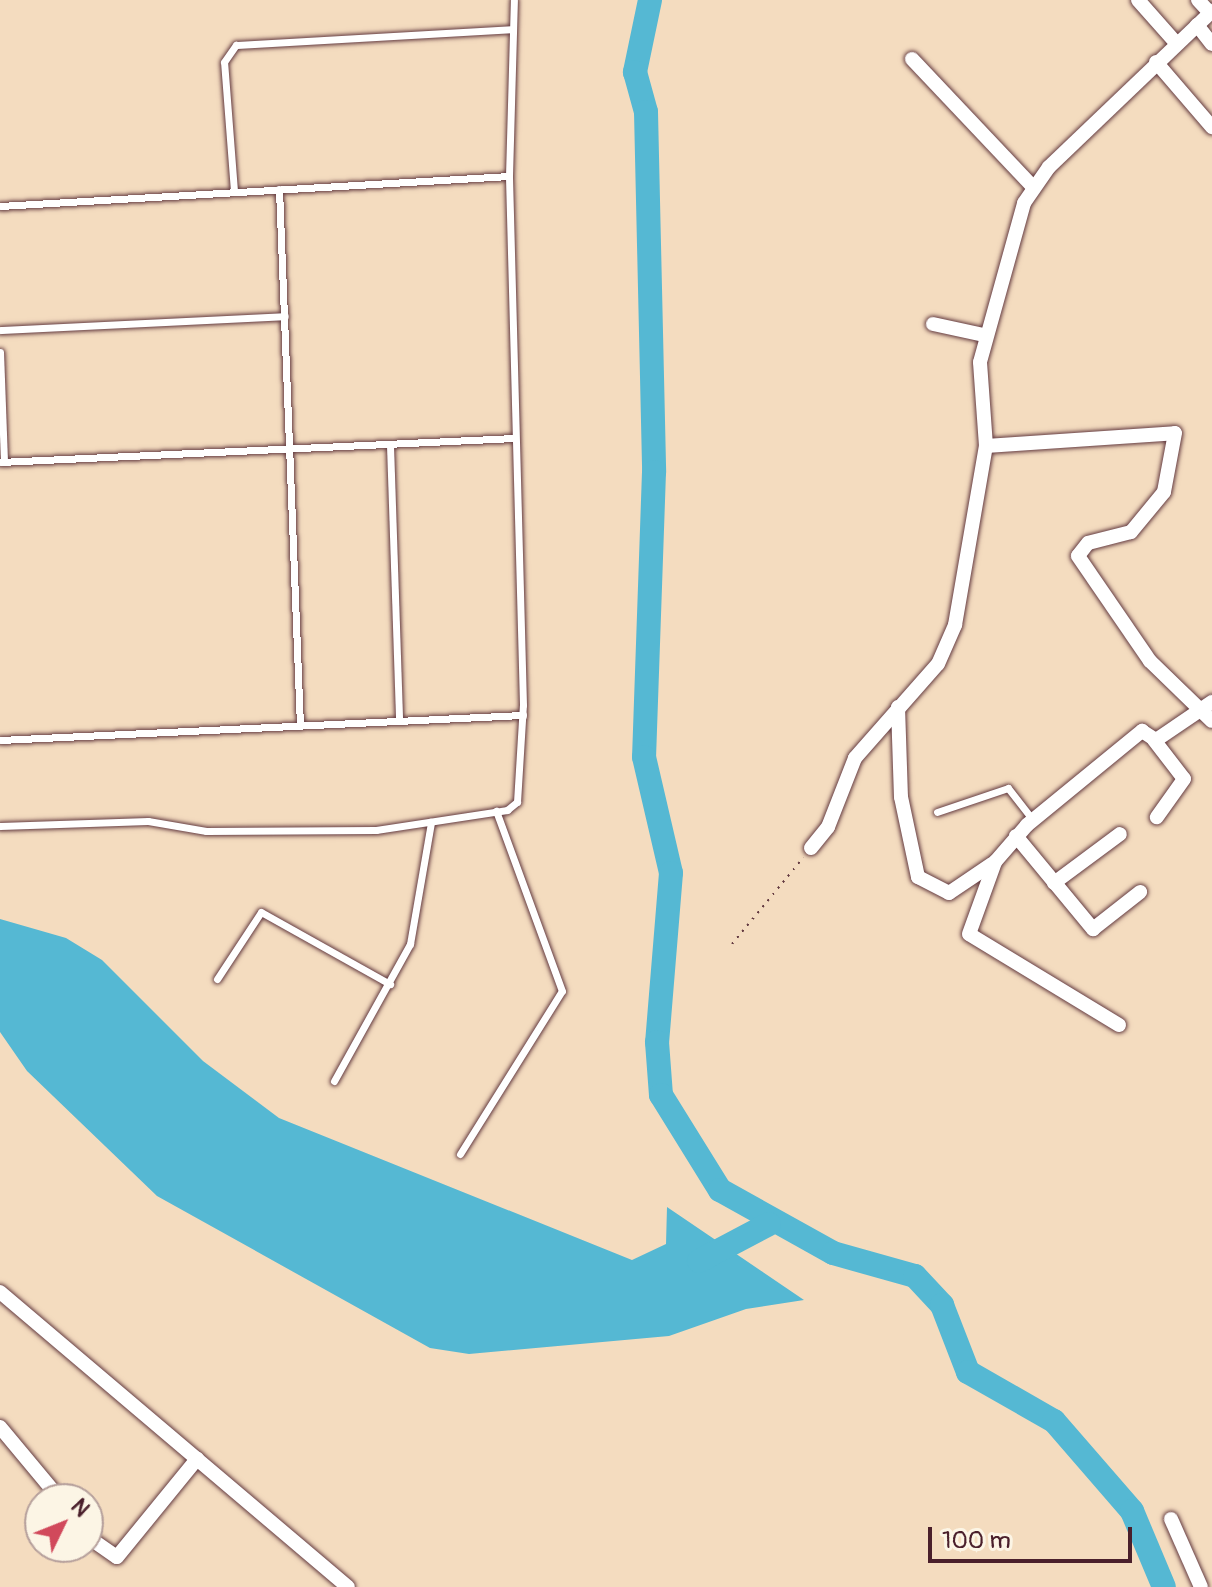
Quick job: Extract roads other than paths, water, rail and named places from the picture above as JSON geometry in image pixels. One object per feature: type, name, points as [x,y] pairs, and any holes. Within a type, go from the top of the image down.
[{"type":"street","points":[[1138,0],[1176,43]]},
{"type":"street","points":[[811,848],[828,827],[855,758],[938,664],[955,625],[986,446],[984,335],[1033,187],[1156,62],[1211,12],[1198,0]]},
{"type":"street","points":[[1197,25],[1212,44]]},
{"type":"street","points":[[912,59],[1033,187]]},
{"type":"street","points":[[1156,62],[1212,127]]},
{"type":"street","points":[[933,324],[984,335]]},
{"type":"street","points":[[986,446],[1175,433],[1164,492],[1131,532],[1088,543],[1078,556],[1150,661],[1209,711],[1154,740]]},
{"type":"street","points":[[898,707],[901,797],[918,877],[949,893],[995,862],[1033,820],[1142,731],[1154,740],[1184,779],[1157,817]]},
{"type":"street","points":[[1054,883],[1120,834]]},
{"type":"street","points":[[1016,836],[1097,930],[1140,892]]},
{"type":"street","points":[[995,862],[969,938],[1119,1025]]},
{"type":"street","points":[[0,1292],[348,1587]]},
{"type":"street","points":[[0,1427],[47,1483]]},
{"type":"street","points":[[104,1548],[117,1557],[197,1459]]},
{"type":"street","points":[[1171,1519],[1201,1587]]},
{"type":"lane","points":[[0,826],[148,821],[206,831],[376,830],[496,811],[517,802],[523,715],[509,176],[514,0]]},
{"type":"lane","points":[[234,191],[224,62],[236,45],[512,29]]},
{"type":"lane","points":[[0,206],[509,176]]},
{"type":"lane","points":[[279,189],[300,726]]},
{"type":"lane","points":[[0,330],[285,316]]},
{"type":"lane","points":[[0,352],[2,462],[514,438]]},
{"type":"lane","points":[[390,445],[399,721]]},
{"type":"lane","points":[[0,740],[523,715]]},
{"type":"lane","points":[[937,812],[1008,788],[1033,820]]},
{"type":"lane","points":[[460,1154],[562,991],[496,811]]},
{"type":"lane","points":[[334,1081],[390,984],[419,910],[431,822]]},
{"type":"lane","points":[[217,979],[261,912],[390,984]]},
{"type":"water","points":[[0,919],[66,938],[102,960],[203,1061],[279,1118],[632,1260],[666,1244],[667,1207],[804,1300],[746,1309],[669,1336],[469,1354],[430,1348],[157,1196],[27,1071],[0,1032]]},
{"type":"waterway","points":[[650,0],[635,72],[646,112],[654,472],[644,757],[671,873],[657,1042],[661,1095],[720,1190],[833,1253],[915,1276],[942,1305],[968,1372],[1054,1421],[1132,1511],[1164,1587]]},
{"type":"waterway","points":[[699,1261],[769,1224]]}]
